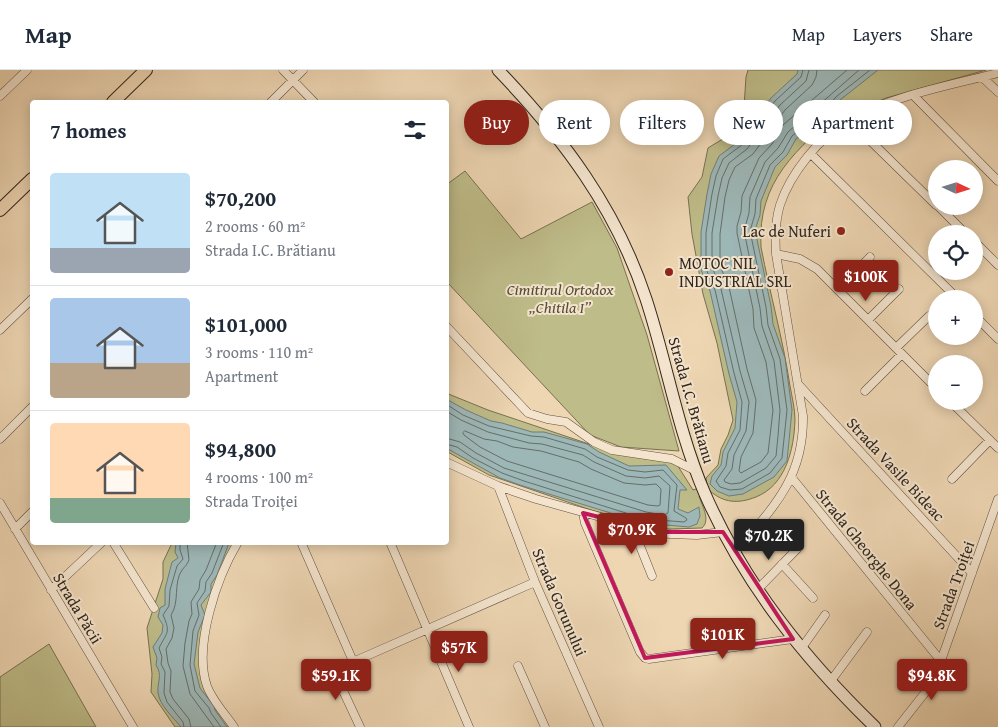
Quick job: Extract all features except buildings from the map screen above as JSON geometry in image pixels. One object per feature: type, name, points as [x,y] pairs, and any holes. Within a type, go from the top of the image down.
[{"type":"main road","points":[[126,100],[157,70]]},
{"type":"main road","name":"Strada I.C. Brătianu","points":[[498,70],[532,106],[559,139],[601,200],[616,226],[631,258],[646,298],[696,471],[723,532],[758,589],[801,650],[875,727]]},
{"type":"main road","points":[[114,100],[141,72]]},
{"type":"main road","points":[[0,210],[30,180]]},
{"type":"main road","points":[[0,220],[30,192]]},
{"type":"street","points":[[0,96],[27,70]]},
{"type":"street","points":[[283,70],[312,100]]},
{"type":"street","points":[[273,100],[304,70]]},
{"type":"street","points":[[898,100],[998,73]]},
{"type":"street","points":[[982,77],[998,92]]},
{"type":"street","points":[[913,95],[998,181]]},
{"type":"street","points":[[735,552],[769,513],[792,478],[799,458],[803,416],[776,254],[775,236],[780,205],[792,179],[820,145]]},
{"type":"street","points":[[875,145],[928,197]]},
{"type":"street","points":[[811,154],[949,290]]},
{"type":"street","points":[[946,215],[957,225]]},
{"type":"street","points":[[983,250],[998,264]]},
{"type":"street","points":[[776,254],[812,265],[928,380]]},
{"type":"street","points":[[838,290],[870,257]]},
{"type":"street","points":[[868,320],[899,289]]},
{"type":"street","points":[[0,330],[30,301]]},
{"type":"street","points":[[896,348],[928,317]]},
{"type":"street","points":[[983,323],[998,338]]},
{"type":"street","points":[[449,329],[528,413],[541,418],[566,422],[594,442],[612,450],[672,459],[696,471]]},
{"type":"street","points":[[865,391],[902,354]]},
{"type":"street","name":"Strada Vasile Bideac","points":[[798,384],[972,573]]},
{"type":"street","points":[[0,439],[30,410]]},
{"type":"street","points":[[959,410],[998,448]]},
{"type":"street","points":[[952,479],[990,440]]},
{"type":"street","points":[[449,463],[498,486],[632,526],[670,534],[697,535],[723,532]]},
{"type":"street","name":"Strada Gheorghe Dona","points":[[792,478],[941,661]]},
{"type":"street","name":"Strada Gorunului","points":[[498,486],[536,582],[599,727]]},
{"type":"street","name":"Strada Troiței","points":[[898,727],[930,685],[941,661],[998,499]]},
{"type":"street","name":"Strada Păcii","points":[[0,503],[134,727]]},
{"type":"street","points":[[584,513],[589,532],[640,652],[645,658],[649,659],[793,639]]},
{"type":"street","points":[[15,529],[30,514]]},
{"type":"street","points":[[632,526],[652,576]]},
{"type":"street","points":[[51,590],[99,545]]},
{"type":"street","points":[[115,545],[154,608]]},
{"type":"street","points":[[234,727],[207,688],[203,672],[202,654],[204,637],[214,599],[236,545]]},
{"type":"street","points":[[302,545],[352,659],[358,661],[536,582]]},
{"type":"street","points":[[391,545],[470,727]]},
{"type":"street","points":[[758,589],[797,549]]},
{"type":"street","points":[[782,564],[813,598]]},
{"type":"street","points":[[801,650],[825,615]]},
{"type":"street","points":[[830,682],[867,632]]},
{"type":"street","points":[[331,665],[360,727]]},
{"type":"street","points":[[518,666],[544,727]]},
{"type":"highlighted area","points":[[583,513],[659,532],[723,532],[793,639],[645,658]]},
{"type":"green space","points":[[748,70],[986,70],[881,100],[793,100],[793,145],[803,145],[783,168],[773,185],[761,224],[761,247],[784,351],[795,420],[790,454],[775,484],[756,497],[743,501],[726,500],[710,491],[699,496],[706,517],[705,525],[702,528],[669,529],[632,522],[588,509],[489,475],[449,453],[449,394],[488,410],[589,444],[676,463],[693,490],[707,485],[706,478],[718,465],[721,449],[733,420],[717,343],[703,294],[692,234],[688,197],[702,177],[708,148],[714,144],[783,145],[783,100],[744,100]]},
{"type":"green space","name":"Cimitirul Ortodox „Chitila I”","points":[[465,171],[521,239],[592,202],[617,248],[647,335],[679,451],[621,447],[590,435],[449,284],[449,183]]},
{"type":"green space","points":[[171,545],[238,545],[220,585],[205,633],[205,680],[235,727],[175,727],[151,692],[152,674],[147,628],[163,579],[163,562]]},
{"type":"green space","points":[[49,644],[96,727],[0,727],[0,677]]},
{"type":"water","points":[[798,70],[878,70],[840,100],[793,100],[793,144],[787,155],[775,167],[761,201],[760,215],[755,230],[773,324],[785,358],[792,410],[787,461],[774,477],[743,494],[729,496],[717,491],[710,484],[712,476],[721,465],[723,452],[735,428],[737,402],[710,291],[701,270],[701,232],[707,194],[711,174],[719,156],[734,145],[783,145],[783,100],[770,100],[797,74]]},
{"type":"water","points":[[449,401],[491,421],[532,432],[544,432],[587,444],[599,452],[629,466],[666,465],[687,490],[680,490],[678,509],[688,513],[699,507],[700,516],[697,524],[689,527],[643,523],[500,478],[449,450]]},
{"type":"water","points":[[176,545],[228,545],[217,575],[211,584],[211,592],[201,605],[205,615],[198,632],[194,664],[200,688],[227,727],[181,727],[159,698],[159,672],[153,647],[162,633],[163,625],[158,617],[160,608],[165,605],[165,589],[172,562],[178,558],[175,552]]},
{"type":"place","name":"Lac de Nuferi","points":[[841,231]]},
{"type":"place","name":"MOTOC NIL INDUSTRIAL SRL","points":[[669,272]]}]
